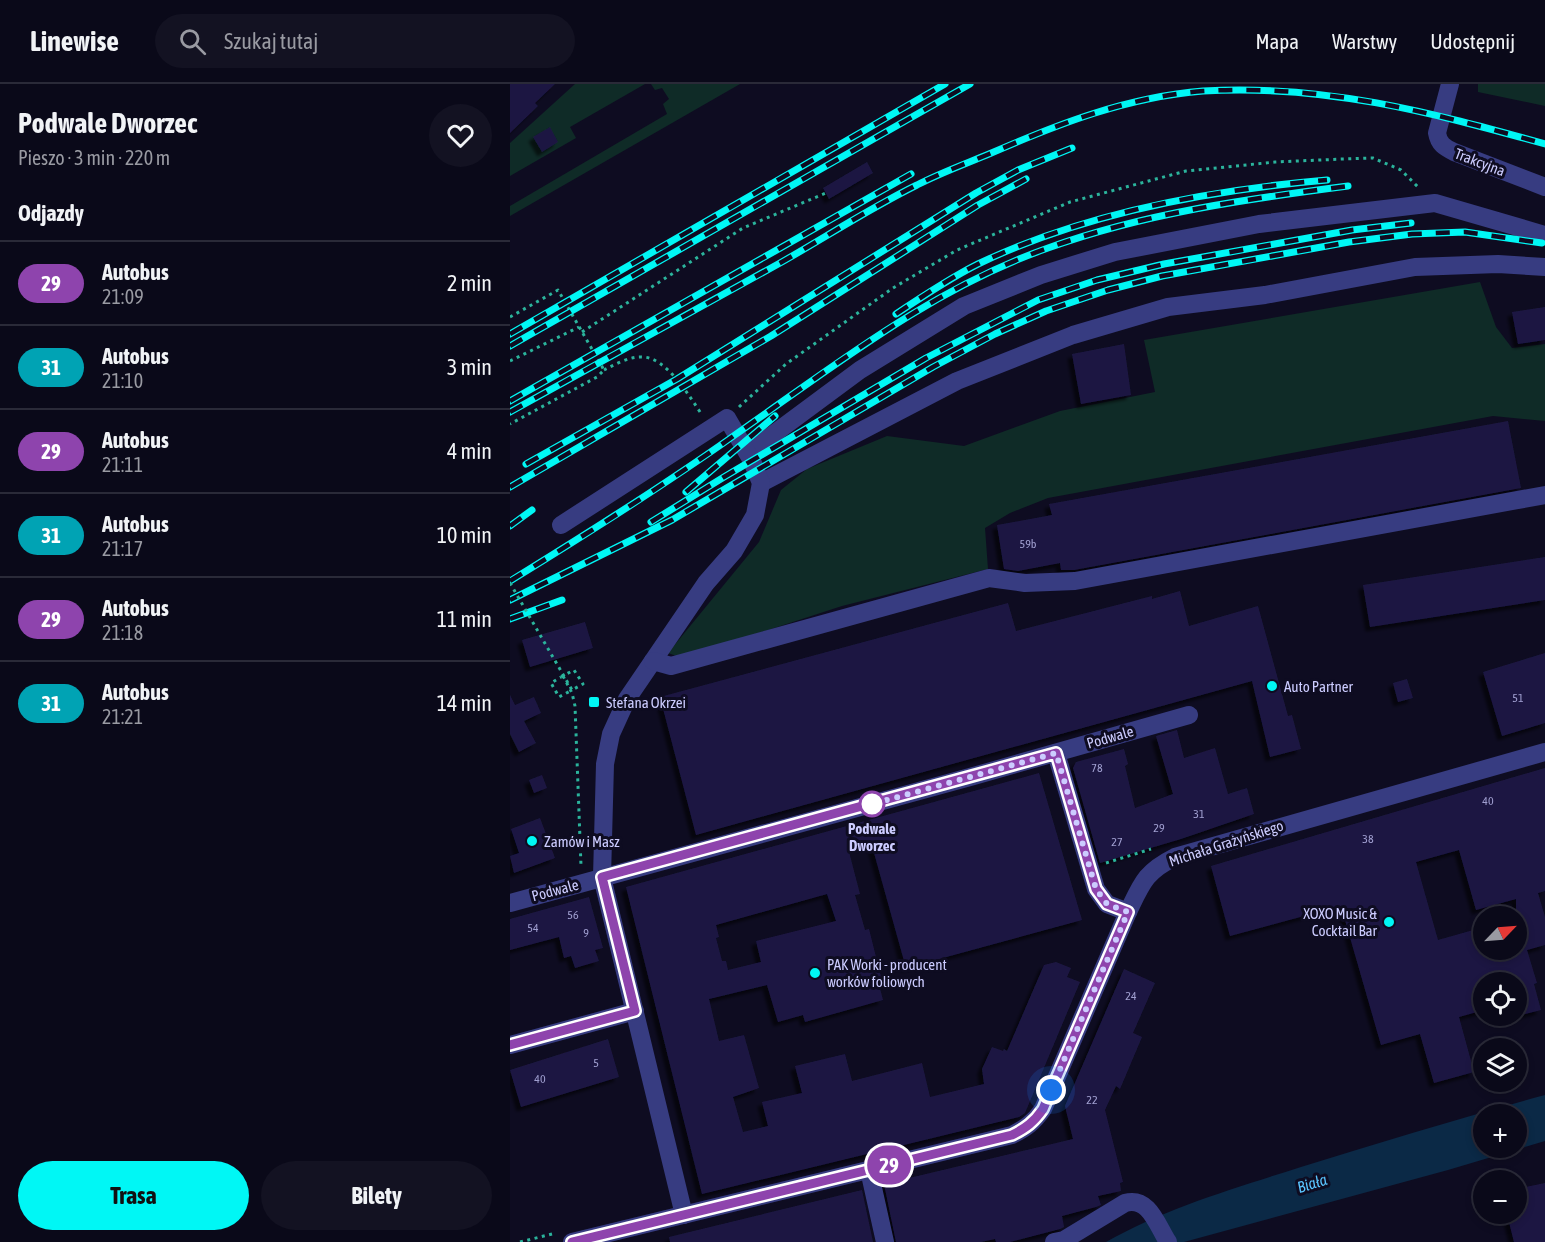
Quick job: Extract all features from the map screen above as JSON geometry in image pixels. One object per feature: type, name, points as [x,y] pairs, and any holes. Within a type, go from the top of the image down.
[{"type":"street","name":"Trakcyjna","points":[[1450,84],[1437,133],[1439,141],[1445,148],[1545,187]]},
{"type":"street","points":[[748,453],[860,370],[964,306],[1041,275],[1115,252],[1259,224],[1435,203],[1545,235]]},
{"type":"street","points":[[761,483],[957,381],[1073,335],[1168,307],[1265,295],[1415,267],[1498,264],[1545,267]]},
{"type":"street","points":[[561,525],[727,418],[748,453],[761,483],[755,516],[747,531],[706,583],[627,699],[611,734],[605,764],[602,877],[684,1215]]},
{"type":"street","points":[[653,661],[671,666],[989,578],[1025,584],[1076,581],[1545,495]]},
{"type":"street","name":"Podwale","points":[[510,903],[1189,715]]},
{"type":"street","name":"Michała Grażyńskiego","points":[[572,1242],[1012,1135],[1026,1128],[1035,1120],[1047,1098],[1128,912],[1143,882],[1155,867],[1175,857],[1545,752]]},
{"type":"street","points":[[1056,753],[1096,889],[1107,904],[1128,912]]},
{"type":"street","points":[[510,1046],[635,1011]]},
{"type":"street","points":[[869,1170],[885,1242]]},
{"type":"street","points":[[1054,1242],[1064,1240],[1132,1201],[1140,1202],[1146,1207],[1168,1242]]},
{"type":"path","points":[[727,418],[786,364],[893,288],[957,250],[1070,202],[1186,171],[1275,162],[1372,158],[1401,170],[1435,203]]},
{"type":"path","points":[[582,332],[743,228],[826,193]]},
{"type":"path","points":[[510,317],[558,290],[604,369]]},
{"type":"path","points":[[510,361],[579,327]]},
{"type":"path","points":[[510,424],[597,377],[604,369],[621,361],[641,356],[657,361],[684,388],[711,429]]},
{"type":"path","points":[[510,583],[572,690]]},
{"type":"path","points":[[574,670],[583,684],[572,690],[559,697],[551,683],[574,670]]},
{"type":"path","points":[[563,676],[572,693],[574,706]]},
{"type":"path","points":[[1100,865],[1156,848]]},
{"type":"green space","points":[[575,84],[645,84],[570,127],[576,138],[510,176],[510,143]]},
{"type":"green space","points":[[651,84],[740,84],[510,216],[510,206],[667,114],[663,104],[669,99],[662,88],[655,90]]},
{"type":"green space","points":[[1478,84],[1545,84],[1545,106],[1478,92]]},
{"type":"green space","points":[[1480,282],[1496,327],[1512,348],[1545,344],[1545,421],[1493,416],[1048,498],[1010,513],[985,528],[988,569],[842,606],[682,658],[668,653],[759,542],[781,490],[807,469],[887,436],[964,446],[1060,411],[1155,392],[1144,340]]},
{"type":"water","points":[[1545,1095],[1545,1141],[1527,1146],[1527,1104],[1514,1104]]},
{"type":"water","name":"Biała","points":[[1473,1116],[1473,1158],[1488,1158],[1184,1242],[1106,1242],[1152,1219],[1226,1191]]},
{"type":"building","points":[[510,84],[555,84],[535,103],[538,106],[510,133]]},
{"type":"building","points":[[550,127],[558,142],[542,152],[533,137]]},
{"type":"building","points":[[867,162],[873,173],[829,199],[823,188]]},
{"type":"building","points":[[1545,307],[1545,340],[1518,344],[1512,312]]},
{"type":"building","points":[[1124,344],[1131,395],[1081,404],[1072,354]]},
{"type":"building","points":[[1508,421],[1521,488],[1074,570],[1061,570],[1060,563],[1018,571],[1004,569],[997,525],[1052,515],[1049,504]]},
{"type":"building","points":[[1545,557],[1545,600],[1370,627],[1363,585]]},
{"type":"building","points":[[1180,591],[1189,626],[1258,606],[1288,716],[1292,715],[1301,749],[1270,757],[1252,681],[696,835],[660,697],[1008,603],[1016,631]]},
{"type":"building","points":[[585,622],[593,648],[530,667],[522,640]]},
{"type":"building","points":[[1545,653],[1545,723],[1502,736],[1483,672]]},
{"type":"building","points":[[1407,679],[1413,698],[1398,702],[1393,683]]},
{"type":"building","points":[[510,695],[515,705],[534,697],[541,713],[524,721],[536,743],[519,752],[510,734]]},
{"type":"building","points":[[1177,730],[1184,758],[1215,748],[1228,794],[1247,788],[1254,814],[1100,863],[1073,768],[1076,762],[1124,749],[1128,764],[1125,766],[1135,808],[1173,794],[1156,736]]},
{"type":"building","name":"XOXO Music & Cocktail Bar","points":[[1545,768],[1545,891],[1538,893],[1545,917],[1545,945],[1527,950],[1537,983],[1534,984],[1541,1010],[1527,1014],[1527,972],[1473,972],[1473,1013],[1459,1017],[1473,1072],[1434,1083],[1420,1034],[1381,1045],[1341,906],[1230,936],[1211,866]],"holes":[[[1459,850],[1475,906],[1491,906],[1516,899],[1516,906],[1527,906],[1527,960],[1473,960],[1473,930],[1438,940],[1416,862]]]},
{"type":"building","points":[[1039,773],[1082,920],[906,968],[871,842],[848,848],[860,894],[855,895],[865,930],[869,929],[882,981],[878,981],[883,1000],[805,1022],[803,1015],[778,1022],[767,985],[709,999],[719,1041],[744,1035],[759,1088],[733,1097],[743,1132],[768,1126],[762,1102],[802,1093],[795,1066],[845,1054],[852,1081],[922,1063],[930,1097],[984,1084],[982,1069],[992,1047],[1007,1051],[1044,965],[1056,962],[1071,968],[1067,977],[1080,982],[1025,1113],[1019,1117],[702,1194],[626,887]],"holes":[[[827,894],[836,921],[756,941],[761,962],[728,970],[726,961],[722,961],[716,938],[719,937],[716,925]]]},
{"type":"building","points":[[542,775],[547,788],[534,793],[529,780]]},
{"type":"building","name":"Zamów i Masz","points":[[540,818],[555,858],[514,873],[510,856],[519,853],[511,829]]},
{"type":"building","points":[[589,897],[603,948],[595,950],[599,961],[575,968],[571,956],[564,958],[559,937],[510,950],[510,919]]},
{"type":"building","points":[[1124,969],[1155,983],[1133,1033],[1142,1037],[1120,1089],[1116,1086],[1105,1110],[1123,1182],[1120,1183],[1121,1191],[1098,1196],[1101,1205],[1062,1216],[1064,1227],[1060,1229],[1010,1242],[996,1242],[995,1239],[981,1242],[896,1242],[884,1184],[1073,1139],[1065,1106]]},
{"type":"building","points":[[608,1039],[619,1077],[521,1107],[510,1070]]},
{"type":"building","points":[[1545,1183],[1545,1242],[1514,1242],[1510,1224],[1527,1224],[1527,1187]]},
{"type":"building","points":[[862,1190],[873,1242],[670,1242],[669,1237]]},
{"type":"railway","points":[[510,334],[945,84]]},
{"type":"railway","points":[[510,346],[970,84]]},
{"type":"railway","points":[[510,412],[917,185],[1067,122],[1147,99],[1203,91],[1248,90],[1335,96],[1418,111],[1545,144]]},
{"type":"railway","points":[[526,464],[677,379],[976,193],[1018,170],[1072,148]]},
{"type":"railway","points":[[510,401],[911,174]]},
{"type":"railway","points":[[510,487],[771,336],[978,205],[1026,179]]},
{"type":"railway","points":[[896,314],[978,264],[1061,231],[1104,218],[1193,198],[1238,190],[1327,180]]},
{"type":"railway","points":[[510,581],[677,475],[846,357],[923,307],[1005,265],[1085,236],[1159,216],[1234,202],[1348,186]]},
{"type":"railway","points":[[651,522],[926,358],[1038,300],[1097,280],[1164,264],[1352,230],[1411,223]]},
{"type":"railway","points":[[510,600],[672,520],[933,367],[995,334],[1046,311],[1108,290],[1162,276],[1349,242],[1412,234],[1465,232],[1542,243]]},
{"type":"railway","points":[[686,492],[775,416]]},
{"type":"railway","points":[[510,526],[532,510]]},
{"type":"railway","points":[[510,619],[562,600]]},
{"type":"bus line","name":"29","points":[[510,1045],[635,1011],[602,877],[1056,753],[1096,889],[1107,904],[1128,912],[1043,1109],[1026,1128],[1012,1135],[572,1242]]},
{"type":"place","name":"Auto Partner","points":[[1272,686]]},
{"type":"place","name":"Stefana Okrzei","points":[[594,702]]},
{"type":"place","name":"Podwale Dworzec","points":[[872,804]]},
{"type":"place","name":"Zamów i Masz","points":[[532,841]]},
{"type":"place","name":"XOXO Music & Cocktail Bar","points":[[1389,922]]},
{"type":"place","name":"PAK Worki - producent worków foliowych","points":[[815,973]]},
{"type":"route","points":[[872,804],[869,805],[1056,753],[1096,889],[1107,904],[1128,912],[1051,1090]]}]
